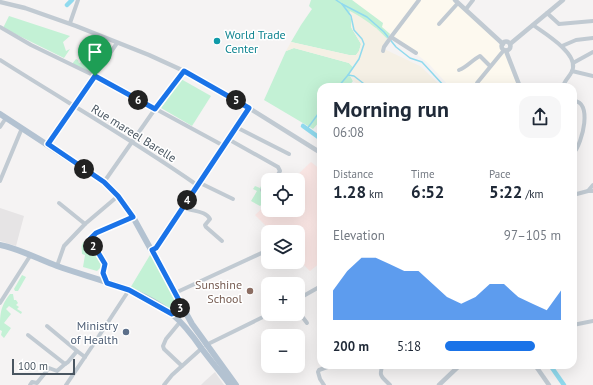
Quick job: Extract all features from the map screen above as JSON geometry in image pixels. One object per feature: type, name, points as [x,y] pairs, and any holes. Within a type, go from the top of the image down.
[{"type":"main road","points":[[0,114],[104,182],[118,196],[133,217],[152,250],[204,347],[230,385]]},
{"type":"main road","points":[[0,245],[18,250],[57,266],[129,290],[172,314],[204,347],[236,385]]},
{"type":"main road","points":[[172,314],[176,313],[180,309],[180,302]]},
{"type":"main road","points":[[180,322],[178,317],[182,314],[192,324]]},
{"type":"street","points":[[70,23],[78,0]]},
{"type":"street","points":[[383,51],[392,36],[419,0]]},
{"type":"street","points":[[466,9],[473,0]]},
{"type":"street","points":[[503,44],[507,42],[510,44],[563,0]]},
{"type":"street","points":[[439,24],[457,1],[503,44],[502,47],[505,50],[518,83]]},
{"type":"street","points":[[0,2],[25,8],[70,23],[149,54],[184,71],[249,108],[317,150]]},
{"type":"street","points":[[547,13],[559,24],[593,21]]},
{"type":"street","points":[[534,25],[562,46],[573,63],[572,71],[565,83]]},
{"type":"street","points":[[0,28],[95,76],[224,146]]},
{"type":"street","points":[[392,36],[416,53]]},
{"type":"street","points":[[562,46],[576,40],[593,38]]},
{"type":"street","points":[[48,144],[118,43]]},
{"type":"street","points":[[477,83],[505,50],[510,50],[510,44]]},
{"type":"street","points":[[573,63],[593,52]]},
{"type":"street","points":[[459,70],[466,67],[480,56],[490,66]]},
{"type":"street","name":"Rue mareel Barelle","points":[[0,60],[74,107],[132,141],[198,184],[233,199]]},
{"type":"street","points":[[104,182],[155,109],[184,71]]},
{"type":"street","points":[[572,71],[593,76]]},
{"type":"street","points":[[577,101],[581,101],[584,104],[587,117],[581,140],[577,147]]},
{"type":"street","points":[[152,250],[156,248],[249,108]]},
{"type":"street","points":[[0,127],[6,118]]},
{"type":"street","points":[[0,180],[22,128]]},
{"type":"street","points":[[236,128],[289,154]]},
{"type":"street","points":[[228,139],[278,167],[280,171],[279,173]]},
{"type":"street","points":[[588,191],[593,185]]},
{"type":"street","points":[[577,194],[593,191]]},
{"type":"street","points":[[57,266],[64,246],[85,224],[118,196]]},
{"type":"street","points":[[59,203],[85,224]]},
{"type":"street","points":[[183,207],[206,214],[210,219],[205,225],[206,227],[222,241]]},
{"type":"street","points":[[107,283],[103,273],[105,264],[90,239],[96,233],[133,217]]},
{"type":"street","points":[[175,293],[261,253]]},
{"type":"street","points":[[0,303],[30,256]]},
{"type":"street","points":[[305,295],[317,288]]},
{"type":"street","points":[[66,385],[129,290]]},
{"type":"street","points":[[164,385],[172,375],[204,347],[261,318]]},
{"type":"street","points":[[577,323],[593,321]]},
{"type":"street","points":[[180,322],[166,339],[163,346],[164,349],[182,366]]},
{"type":"street","points":[[47,326],[85,357]]},
{"type":"street","points":[[28,335],[65,364]]},
{"type":"street","points":[[30,385],[32,382],[37,382],[49,368],[57,371],[68,362],[77,351]]},
{"type":"street","points":[[322,369],[319,370],[318,375],[324,385]]},
{"type":"street","points":[[381,369],[381,376],[390,385]]},
{"type":"street","points":[[440,385],[456,369]]},
{"type":"street","points":[[538,369],[549,385]]},
{"type":"shaded area","points":[[352,0],[457,0],[486,28],[504,50],[518,83],[446,83],[428,63],[381,27],[383,23]]},
{"type":"shaded area","points":[[311,162],[317,167],[317,265],[310,271],[305,266],[305,225],[265,225],[255,215],[261,209],[261,217],[305,217],[305,173],[299,173]]},
{"type":"shaded area","points":[[0,208],[24,216],[16,246],[0,241]]},
{"type":"shaded area","points":[[215,372],[224,385],[201,385],[205,381]]},
{"type":"green space","points":[[311,0],[352,0],[383,23],[382,27],[390,34],[387,39],[376,28],[351,19],[351,27],[361,44],[356,55],[349,55],[291,42],[312,9],[309,6]]},
{"type":"green space","points":[[9,16],[70,36],[63,42],[66,51],[70,49],[64,58],[3,28]]},
{"type":"green space","points":[[90,43],[108,51],[95,74],[72,64],[76,59],[79,63],[84,61],[86,66],[91,64],[90,60],[93,58],[91,54],[95,52]]},
{"type":"green space","points":[[294,48],[349,63],[353,67],[350,76],[353,81],[351,83],[317,83],[317,124],[313,129],[264,100],[286,51]]},
{"type":"green space","points":[[181,79],[211,96],[192,126],[161,108]]},
{"type":"green space","points":[[255,186],[260,188],[261,186],[260,206],[251,201],[257,191],[253,189]]},
{"type":"green space","points":[[85,241],[88,242],[93,252],[101,261],[102,266],[97,271],[83,267],[85,255],[82,254],[82,244]]},
{"type":"green space","points":[[153,250],[181,307],[174,314],[129,290]]},
{"type":"green space","points":[[22,275],[26,277],[18,291],[15,291],[14,289]]},
{"type":"green space","points":[[10,294],[13,294],[14,300],[18,303],[16,305],[19,307],[17,309],[22,312],[21,314],[9,306],[6,309],[11,314],[4,323],[11,328],[4,338],[1,335],[2,331],[0,330],[2,307]]},
{"type":"sand","points":[[350,11],[361,17],[387,39],[382,48],[420,66],[438,83],[356,83],[348,75],[353,67],[349,63],[294,48],[286,51],[291,42],[349,55],[356,55],[361,44],[351,27],[351,19],[349,14]]},
{"type":"waterway","points":[[67,5],[72,0]]},
{"type":"waterway","points":[[336,0],[342,4],[351,16],[354,30],[362,39],[364,44],[359,59],[348,75],[354,76],[363,83]]},
{"type":"waterway","points":[[342,4],[367,17],[384,32],[396,47],[410,58],[422,62],[441,83]]},
{"type":"waterway","points":[[341,83],[348,75]]},
{"type":"waterway","points":[[307,129],[317,115]]},
{"type":"waterway","points":[[303,126],[317,136]]},
{"type":"waterway","points":[[553,369],[564,385]]},
{"type":"place","name":"World Trade Center","points":[[217,41]]},
{"type":"place","name":"Sunshine School","points":[[250,291]]},
{"type":"place","name":"Ministry of Health","points":[[126,332]]},
{"type":"route","points":[[184,71],[249,108],[198,182],[156,248],[152,250],[181,304],[178,312],[174,314],[129,290],[107,283],[103,273],[105,264],[104,260],[91,243],[90,239],[96,233],[133,217],[118,196],[104,182],[48,144],[95,76],[155,109],[184,71]]}]
